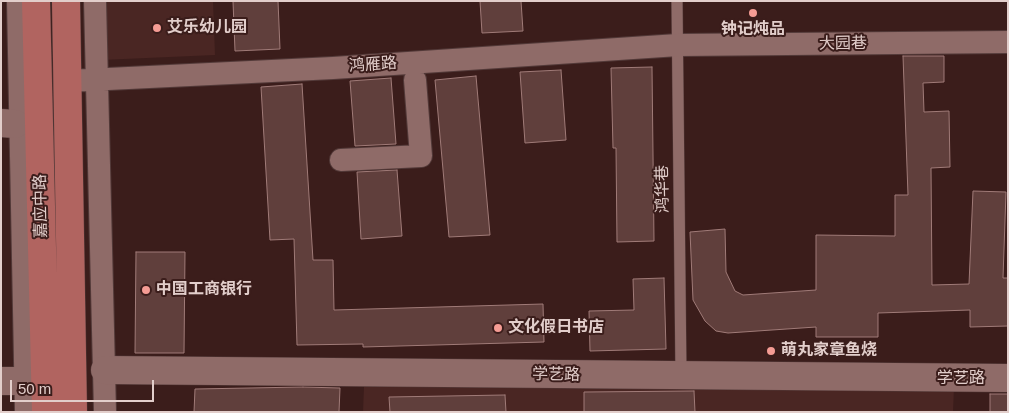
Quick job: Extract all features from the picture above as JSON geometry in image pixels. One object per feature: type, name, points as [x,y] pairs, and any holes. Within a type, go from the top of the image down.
[{"type":"main road","name":"嘉应中路","points":[[36,1],[24,381],[46,412]]},
{"type":"main road","name":"嘉应中路","points":[[66,1],[73,412]]},
{"type":"street","points":[[18,1],[26,412]]},
{"type":"street","points":[[95,1],[105,412]]},
{"type":"street","name":"大园巷","points":[[678,46],[1008,42]]},
{"type":"street","name":"鸿雁路","points":[[67,81],[332,68],[678,46]]},
{"type":"street","points":[[341,160],[421,156],[415,80]]},
{"type":"street","name":"学艺路","points":[[105,370],[1008,378]]},
{"type":"lane","name":"鸿华巷","points":[[677,1],[681,376]]},
{"type":"shaded area","name":"艾乐幼儿园","points":[[98,1],[213,1],[215,55],[101,60]]},
{"type":"shaded area","points":[[550,385],[954,387],[953,412],[363,412],[364,387]]},
{"type":"building","points":[[233,1],[278,1],[280,49],[235,51]]},
{"type":"building","points":[[480,1],[521,1],[523,31],[482,33]]},
{"type":"building","points":[[903,56],[944,56],[944,82],[923,83],[924,112],[949,111],[950,167],[931,168],[932,285],[969,284],[973,191],[1006,192],[1003,278],[1008,278],[1008,326],[970,327],[970,310],[878,313],[878,337],[816,337],[816,327],[728,333],[716,331],[705,321],[693,300],[690,232],[725,229],[726,272],[735,291],[743,295],[816,290],[816,235],[895,236],[895,195],[908,195]]},
{"type":"building","points":[[652,67],[654,241],[617,242],[616,148],[613,148],[611,68]]},
{"type":"building","points":[[561,70],[566,140],[525,143],[520,72]]},
{"type":"building","points":[[476,76],[490,235],[449,237],[435,80]]},
{"type":"building","points":[[391,78],[396,144],[355,146],[350,81]]},
{"type":"building","points":[[302,84],[313,260],[333,260],[334,310],[543,304],[544,342],[363,347],[363,344],[297,345],[294,239],[270,240],[261,87]]},
{"type":"building","points":[[397,170],[402,236],[361,239],[357,172]]},
{"type":"building","points":[[136,252],[185,252],[184,353],[135,353]]},
{"type":"building","points":[[664,278],[666,349],[590,351],[589,311],[634,310],[633,279]]},
{"type":"building","points":[[340,388],[339,412],[194,412],[195,389]]},
{"type":"building","points":[[694,391],[695,412],[584,412],[584,392]]},
{"type":"building","points":[[990,394],[1008,394],[1008,412],[990,412]]},
{"type":"building","points":[[505,395],[506,412],[390,412],[389,397]]},
{"type":"place","name":"钟记炖品","points":[[753,13]]},
{"type":"place","name":"艾乐幼儿园","points":[[157,28]]},
{"type":"place","name":"中国工商银行","points":[[146,290]]},
{"type":"place","name":"文化假日书店","points":[[498,328]]},
{"type":"place","name":"萌丸家章鱼烧","points":[[771,351]]}]
